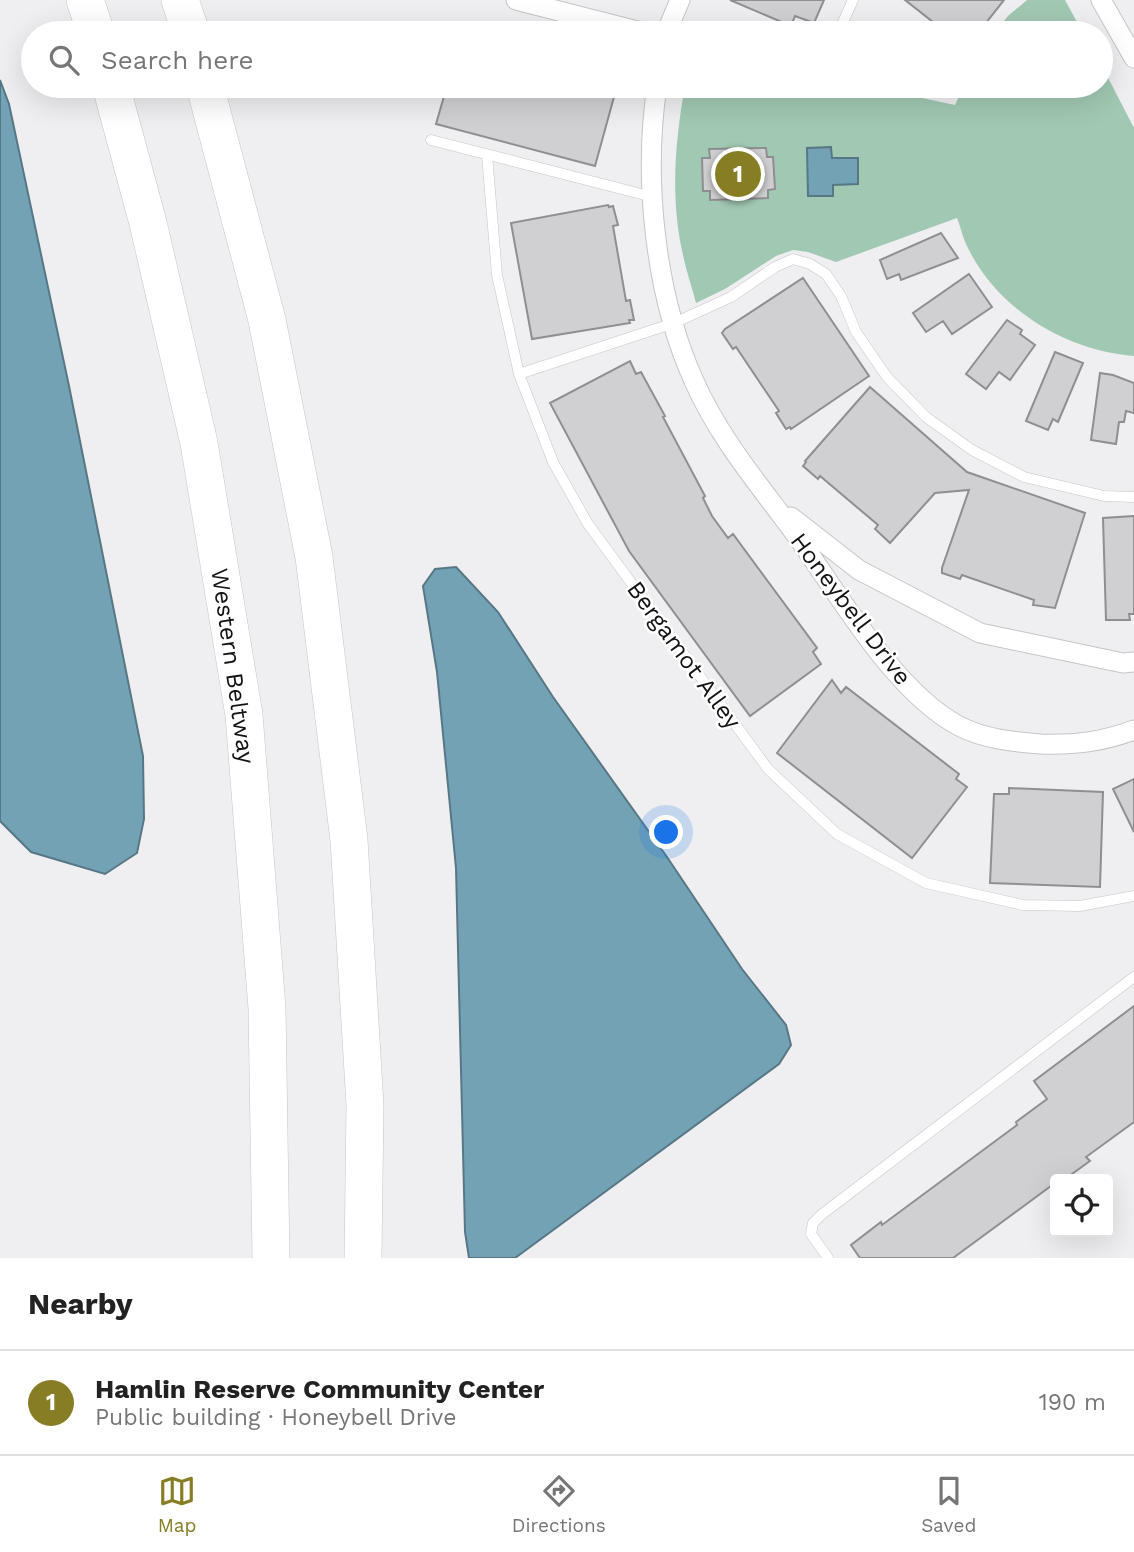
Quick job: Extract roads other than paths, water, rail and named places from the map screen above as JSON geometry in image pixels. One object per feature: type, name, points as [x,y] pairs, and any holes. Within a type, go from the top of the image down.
[{"type":"highway","points":[[85,0],[92,21]]},
{"type":"highway","points":[[180,0],[187,21]]},
{"type":"highway","name":"Western Beltway","points":[[114,98],[148,223],[199,443],[244,715],[267,1008],[271,1258]]},
{"type":"highway","points":[[208,98],[267,320],[314,556],[349,840],[365,1105],[363,1258]]},
{"type":"street","points":[[516,0],[598,21]]},
{"type":"street","points":[[671,21],[680,0]]},
{"type":"street","points":[[1101,0],[1113,21]]},
{"type":"street","points":[[1113,21],[1134,58]]},
{"type":"street","name":"Honeybell Drive","points":[[655,98],[653,197],[659,261],[674,323],[693,380],[725,440],[885,660],[916,695],[960,726],[1010,742],[1065,745],[1107,740],[1134,730]]},
{"type":"street","name":"Honeybell Drive","points":[[773,503],[859,570],[979,633],[1122,663],[1134,662]]},
{"type":"lane","points":[[843,21],[853,0]]},
{"type":"lane","points":[[432,140],[653,197]]},
{"type":"lane","name":"Bergamot Alley","points":[[487,155],[497,275],[519,374],[553,462],[588,524],[768,769],[837,834],[926,883],[1023,905],[1080,906],[1134,896]]},
{"type":"lane","points":[[519,374],[674,323],[732,297],[793,259],[810,264],[826,274],[841,296],[856,332],[887,377],[926,417],[972,450],[1024,477],[1104,496],[1134,497]]},
{"type":"lane","points":[[828,1258],[811,1234],[813,1223],[821,1215],[1134,977]]},
{"type":"water","points":[[0,80],[9,104],[69,386],[143,756],[144,819],[137,853],[105,874],[31,852],[0,821]]},
{"type":"water","points":[[831,147],[832,158],[858,158],[858,184],[833,185],[833,196],[808,196],[807,148]]},
{"type":"water","points":[[456,567],[498,612],[553,697],[667,857],[742,969],[786,1025],[791,1045],[779,1064],[515,1258],[469,1258],[465,1232],[456,868],[437,672],[423,586],[435,569]]},
{"type":"place","name":"Hamlin Reserve Community Center","points":[[738,174]]}]
